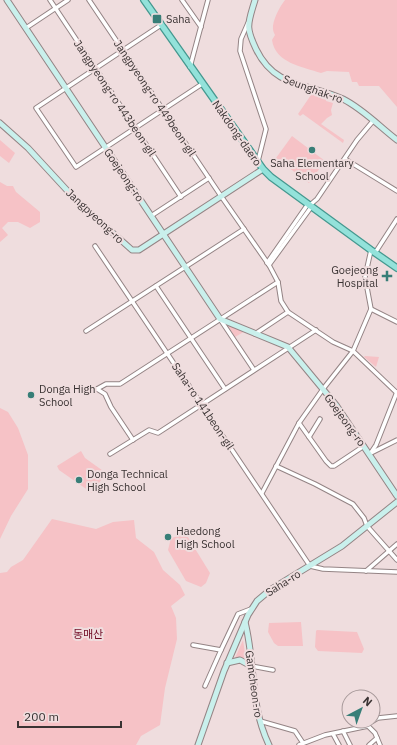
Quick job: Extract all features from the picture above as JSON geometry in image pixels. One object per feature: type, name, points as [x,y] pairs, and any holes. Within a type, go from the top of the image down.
[{"type":"main road","name":"Goejeong-ro","points":[[7,0],[220,319],[288,348],[336,404],[397,496]]},
{"type":"main road","name":"Nakdong-daero","points":[[144,0],[263,170],[373,252],[397,268]]},
{"type":"main road","name":"Seunghak-ro","points":[[255,0],[248,23],[248,34],[260,58],[276,75],[352,104],[397,140]]},
{"type":"main road","name":"Jangpyeong-ro","points":[[0,123],[28,148],[86,209],[132,250],[139,250],[263,170]]},
{"type":"main road","name":"Saha-ro","points":[[198,745],[227,663],[251,609],[257,601],[264,594],[342,546],[397,502]]},
{"type":"main road","name":"Gamcheon-ro","points":[[245,622],[248,634],[253,688],[259,721],[269,745]]},
{"type":"main road","points":[[227,663],[240,660],[251,666]]},
{"type":"street","name":"Jangpyeong-ro 443beon-gil","points":[[50,0],[180,197]]},
{"type":"street","points":[[26,28],[68,0]]},
{"type":"street","name":"Jangpyeong-ro 449beon-gil","points":[[90,0],[268,264],[278,282],[281,301],[288,312]]},
{"type":"street","points":[[182,0],[201,27]]},
{"type":"street","points":[[190,67],[208,0]]},
{"type":"street","points":[[248,23],[241,40],[240,51],[266,129],[257,163]]},
{"type":"street","points":[[161,25],[36,108],[76,167],[202,84]]},
{"type":"street","points":[[268,264],[310,205],[318,199],[357,140],[373,120]]},
{"type":"street","points":[[345,159],[397,191]]},
{"type":"street","points":[[151,216],[209,178]]},
{"type":"street","points":[[262,493],[299,423],[323,389],[353,351],[371,309],[365,277],[373,252],[397,219]]},
{"type":"street","points":[[86,331],[244,229]]},
{"type":"street","name":"Saha-ro 141beon-gil","points":[[95,246],[310,566]]},
{"type":"street","points":[[132,440],[111,407],[105,394],[97,389],[106,384],[120,384],[278,282]]},
{"type":"street","points":[[156,286],[225,389]]},
{"type":"street","points":[[371,309],[397,322]]},
{"type":"street","points":[[255,334],[288,312],[333,342],[353,351],[397,393],[376,445],[370,454]]},
{"type":"street","points":[[220,319],[254,370]]},
{"type":"street","points":[[110,454],[149,430],[158,432],[316,330]]},
{"type":"street","points":[[309,437],[320,419]]},
{"type":"street","points":[[299,423],[331,466],[334,466],[364,446]]},
{"type":"street","points":[[370,454],[397,440]]},
{"type":"street","points":[[276,466],[353,504],[364,518],[367,526],[397,560]]},
{"type":"street","points":[[365,571],[397,544]]},
{"type":"street","points":[[310,566],[323,570],[397,572]]},
{"type":"street","points":[[206,686],[238,614],[251,609]]},
{"type":"street","points":[[193,645],[221,650]]},
{"type":"street","points":[[251,666],[273,670]]},
{"type":"street","points":[[381,718],[397,716]]},
{"type":"street","points":[[259,721],[295,732],[301,744],[353,729]]},
{"type":"street","points":[[371,729],[375,733],[380,745]]},
{"type":"street","points":[[343,731],[350,745]]},
{"type":"street","points":[[333,734],[339,745]]},
{"type":"street","points":[[369,745],[377,738]]},
{"type":"green space","points":[[285,0],[397,0],[397,107],[379,86],[359,86],[357,82],[352,82],[349,72],[327,71],[321,73],[291,63],[278,54],[274,48],[272,40],[275,35],[273,26],[277,14]]},
{"type":"green space","points":[[320,94],[327,97],[326,101],[333,103],[331,110],[332,115],[321,124],[344,140],[343,143],[303,114],[300,116],[298,114],[311,95]]},
{"type":"green space","points":[[292,136],[325,161],[309,183],[276,158]]},
{"type":"green space","points":[[0,140],[15,153],[9,163],[0,156]]},
{"type":"green space","points":[[0,182],[7,186],[13,186],[16,192],[40,212],[40,222],[30,228],[18,222],[8,222],[2,228],[8,235],[0,242]]},
{"type":"green space","points":[[224,320],[247,330],[235,337]]},
{"type":"green space","points":[[364,357],[379,357],[376,367]]},
{"type":"green space","points":[[0,408],[8,412],[18,428],[28,455],[28,489],[11,516],[0,539]]},
{"type":"green space","points":[[81,451],[85,458],[106,473],[92,493],[59,470],[57,466]]},
{"type":"green space","name":"동매산","points":[[52,519],[96,529],[113,522],[134,520],[136,538],[154,552],[163,570],[180,585],[185,595],[171,606],[176,618],[177,639],[165,688],[160,725],[141,736],[136,745],[0,745],[0,573],[7,572],[11,567],[23,560]]},
{"type":"green space","points":[[186,534],[210,573],[206,583],[201,587],[186,581],[168,550],[171,538]]},
{"type":"green space","points":[[301,622],[303,646],[278,646],[274,643],[268,632],[269,623]]},
{"type":"green space","points":[[317,630],[357,632],[364,649],[362,653],[318,651],[315,647]]},
{"type":"green space","points":[[243,640],[246,660],[243,658],[235,658]]},
{"type":"place","name":"Saha","points":[[157,19]]},
{"type":"place","name":"Saha Elementary School","points":[[312,150]]},
{"type":"place","name":"Goejeong Hospital","points":[[387,276]]},
{"type":"place","name":"Donga High School","points":[[31,395]]},
{"type":"place","name":"Donga Technical High School","points":[[79,480]]},
{"type":"place","name":"Haedong High School","points":[[168,537]]}]
